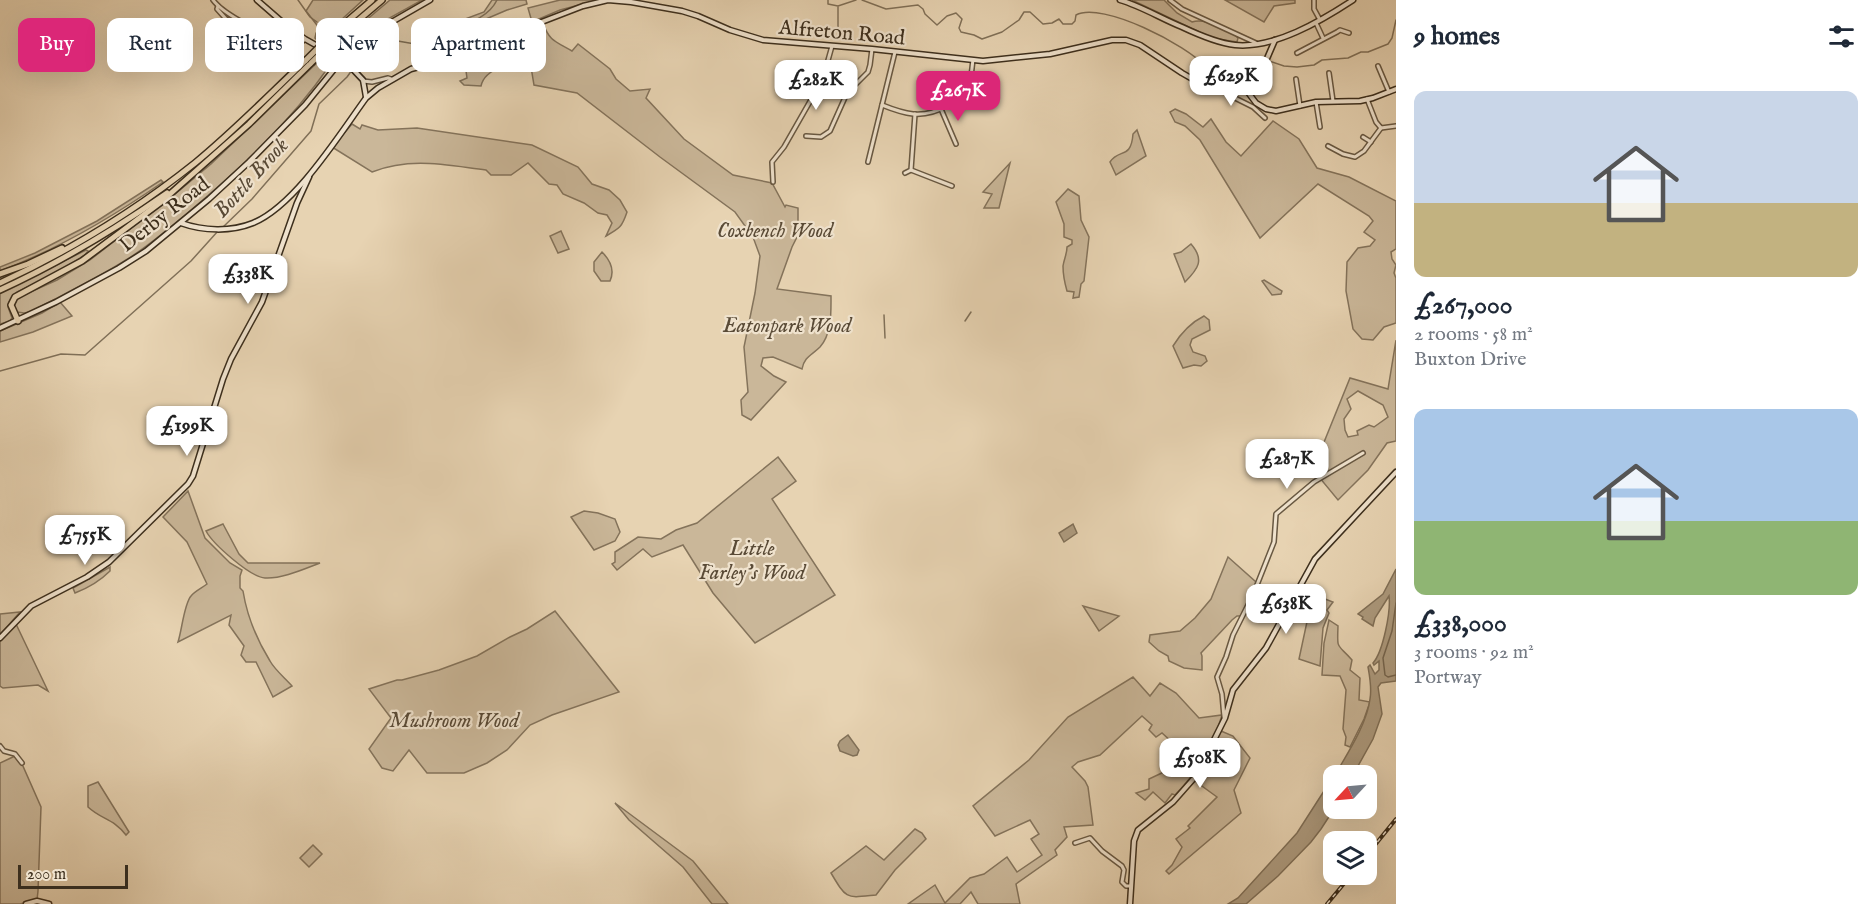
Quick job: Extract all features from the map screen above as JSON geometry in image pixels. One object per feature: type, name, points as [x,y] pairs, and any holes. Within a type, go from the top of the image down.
[{"type":"highway","points":[[354,18],[372,0]]},
{"type":"highway","points":[[359,18],[382,0]]},
{"type":"highway","points":[[0,284],[78,243],[142,203],[219,142],[316,54]]},
{"type":"highway","points":[[18,321],[11,305],[15,297],[65,272],[97,251],[161,202],[249,124],[308,61]]},
{"type":"highway","points":[[0,290],[35,274],[88,244],[183,182]]},
{"type":"highway","points":[[0,274],[57,250],[142,203]]},
{"type":"street","points":[[213,0],[228,14],[290,45],[299,45],[305,39]]},
{"type":"street","points":[[257,0],[272,15],[316,45]]},
{"type":"street","name":"Derby Road","points":[[399,18],[430,0]]},
{"type":"street","name":"Alfreton Road","points":[[181,223],[194,227],[217,229],[252,224],[264,218],[309,176],[366,98],[378,88],[415,68],[474,52],[526,28],[584,6],[608,0],[682,11],[763,40],[973,60],[1012,59],[1050,54],[1112,40],[1126,40],[1140,45],[1182,74],[1226,91]]},
{"type":"street","points":[[1119,0],[1214,40],[1234,45],[1275,40],[1318,21],[1353,0]]},
{"type":"street","points":[[1170,0],[1182,9],[1256,43]]},
{"type":"street","points":[[1314,0],[1314,9],[1323,38]]},
{"type":"street","points":[[218,6],[217,9],[225,18]]},
{"type":"street","points":[[1297,53],[1340,30],[1349,33]]},
{"type":"street","points":[[1265,118],[1253,107],[1227,94],[1226,91],[1244,87],[1255,81],[1262,73],[1275,40]]},
{"type":"street","points":[[773,182],[772,162],[812,98],[825,71],[832,46]]},
{"type":"street","points":[[806,136],[821,137],[830,131],[847,93],[868,72],[872,49]]},
{"type":"street","points":[[868,162],[895,52]]},
{"type":"street","points":[[882,105],[915,114],[928,113],[941,108],[957,98],[964,89],[970,79],[973,60]]},
{"type":"street","points":[[1378,66],[1389,92]]},
{"type":"street","name":"Derby Road","points":[[0,328],[56,302],[135,258],[181,223],[236,175],[280,131],[312,97],[331,72]]},
{"type":"street","points":[[354,72],[363,81],[366,98]]},
{"type":"street","points":[[1329,73],[1333,101]]},
{"type":"street","points":[[363,81],[372,82],[388,78],[391,80]]},
{"type":"street","points":[[1296,79],[1300,106]]},
{"type":"street","points":[[1244,87],[1252,100],[1266,109],[1276,111],[1316,102],[1352,102],[1396,90]]},
{"type":"street","points":[[1367,99],[1376,122],[1381,128]]},
{"type":"street","points":[[1316,102],[1320,127]]},
{"type":"street","points":[[941,108],[956,144]]},
{"type":"street","points":[[910,170],[915,114]]},
{"type":"street","points":[[1328,146],[1355,157],[1364,151],[1381,128],[1396,126]]},
{"type":"street","points":[[1363,137],[1371,142]]},
{"type":"street","points":[[905,173],[910,170],[949,183]]},
{"type":"street","points":[[0,638],[31,606],[87,577],[109,562],[188,484],[193,476],[223,379],[231,359],[262,302],[297,203],[309,176]]},
{"type":"street","points":[[1225,718],[1217,677],[1274,542],[1276,514],[1314,482],[1364,453]]},
{"type":"street","points":[[1130,904],[1136,833],[1173,802],[1190,784],[1204,762],[1225,718],[1233,690],[1266,648],[1314,559],[1396,472]]},
{"type":"street","points":[[0,746],[4,751],[15,754],[22,763]]},
{"type":"street","points":[[1075,843],[1090,838],[1102,851],[1122,866],[1124,870],[1122,882],[1131,886]]},
{"type":"street","points":[[26,904],[37,901],[49,904]]},
{"type":"green space","points":[[313,0],[363,0],[343,18],[316,18],[316,24],[306,11]]},
{"type":"green space","points":[[390,0],[422,0],[390,18],[369,18]]},
{"type":"green space","points":[[492,0],[526,0],[527,4],[488,18],[468,18],[484,12]]},
{"type":"green space","points":[[560,0],[598,0],[560,10],[541,18],[531,18],[528,8]]},
{"type":"green space","points":[[1132,0],[1164,0],[1177,13],[1192,22],[1203,21],[1214,25],[1235,35],[1238,38],[1237,42],[1212,38]]},
{"type":"green space","points":[[1225,0],[1295,0],[1295,3],[1274,6],[1264,22]]},
{"type":"green space","name":"Coxbench Wood","points":[[546,30],[554,41],[572,51],[578,44],[610,69],[616,79],[630,91],[650,89],[646,98],[684,139],[733,175],[772,183],[785,207],[786,205],[798,208],[798,235],[777,289],[831,296],[829,329],[820,347],[806,359],[802,369],[773,357],[763,358],[761,366],[786,382],[751,420],[742,415],[741,400],[748,392],[744,347],[760,256],[753,237],[735,212],[577,93],[534,85],[532,72],[546,72]]},
{"type":"green space","points":[[316,64],[316,72],[325,72],[298,107],[243,164],[177,222],[141,250],[103,274],[30,312],[17,312],[14,307],[17,298],[57,280],[90,260],[211,164]]},
{"type":"green space","name":"Coxbench Wood","points":[[466,72],[491,72],[481,86],[464,85],[460,81],[467,78]]},
{"type":"green space","points":[[1175,109],[1203,127],[1211,119],[1226,142],[1241,156],[1273,121],[1299,139],[1317,168],[1349,177],[1396,201],[1396,249],[1391,252],[1396,265],[1394,273],[1396,323],[1384,327],[1373,340],[1362,339],[1353,329],[1346,291],[1347,262],[1358,248],[1370,246],[1375,240],[1364,232],[1373,221],[1369,216],[1318,184],[1260,238],[1200,140],[1185,126],[1175,122],[1170,112]]},
{"type":"green space","points":[[352,124],[360,129],[362,125],[378,130],[417,128],[532,145],[578,167],[592,184],[609,190],[620,200],[627,212],[624,221],[620,227],[606,236],[612,223],[607,215],[598,213],[584,203],[563,194],[557,185],[549,184],[528,163],[511,175],[491,175],[486,170],[428,163],[386,167],[372,172],[332,147]]},
{"type":"green space","points":[[1137,130],[1146,156],[1116,175],[1110,162],[1117,155],[1127,151],[1133,134]]},
{"type":"green space","points":[[1010,163],[999,208],[984,208],[992,194],[983,192]]},
{"type":"green space","points":[[161,180],[163,182],[84,232],[0,271],[0,267],[35,253],[97,221]]},
{"type":"green space","points":[[1068,189],[1079,196],[1081,220],[1089,237],[1084,281],[1081,284],[1079,297],[1073,298],[1074,292],[1067,291],[1063,266],[1067,247],[1072,244],[1072,240],[1064,237],[1064,224],[1056,202]]},
{"type":"green space","points":[[561,231],[569,249],[558,253],[550,236]]},
{"type":"green space","points":[[1191,244],[1199,260],[1193,273],[1185,282],[1174,254],[1181,252]]},
{"type":"green space","points":[[88,251],[85,255],[58,272],[17,292],[8,307],[12,318],[0,324],[0,293]]},
{"type":"green space","points":[[602,252],[611,266],[610,281],[601,281],[594,271],[594,262]]},
{"type":"green space","points":[[1262,281],[1282,291],[1281,294],[1272,295]]},
{"type":"green space","points":[[60,302],[72,316],[33,332],[0,342],[0,331],[42,313]]},
{"type":"green space","points":[[1204,316],[1209,320],[1210,330],[1192,339],[1190,345],[1193,352],[1205,356],[1207,361],[1201,366],[1183,368],[1173,346],[1186,329]]},
{"type":"green space","points":[[1396,340],[1396,441],[1387,443],[1368,470],[1338,500],[1319,477],[1324,474],[1316,462],[1350,378],[1388,389]],"holes":[[[1358,391],[1383,405],[1388,417],[1374,427],[1369,425],[1357,431],[1358,435],[1348,437],[1344,419],[1351,409],[1347,399]]]},
{"type":"green space","name":"Little Farley's Wood","points":[[778,457],[796,481],[772,499],[835,595],[755,643],[713,593],[683,545],[652,557],[643,549],[617,570],[612,564],[615,562],[615,552],[638,537],[661,539],[676,530],[697,523]]},
{"type":"green space","points":[[188,491],[205,538],[230,563],[242,570],[240,588],[243,591],[247,610],[257,636],[272,664],[292,686],[273,697],[256,662],[246,662],[241,655],[244,646],[229,625],[231,615],[178,642],[191,596],[207,584],[187,542],[163,517]]},
{"type":"green space","points":[[584,511],[615,519],[620,532],[615,541],[594,550],[571,517]]},
{"type":"green space","points":[[223,524],[239,554],[248,563],[320,563],[279,577],[258,576],[232,559],[206,531]]},
{"type":"green space","points":[[1228,557],[1256,582],[1242,616],[1237,616],[1232,620],[1201,653],[1202,670],[1184,668],[1169,661],[1168,656],[1149,642],[1150,635],[1180,631],[1195,618],[1211,599]]},
{"type":"green space","points":[[110,567],[110,571],[102,578],[75,593],[73,588]]},
{"type":"green space","points":[[1325,599],[1333,602],[1327,610],[1329,613],[1323,628],[1320,666],[1299,659],[1308,617],[1314,617],[1318,607],[1321,608]]},
{"type":"green space","points":[[1083,606],[1119,616],[1099,631]]},
{"type":"green space","name":"Mushroom Wood","points":[[555,611],[619,692],[530,725],[507,750],[487,763],[464,773],[427,773],[409,750],[393,771],[382,768],[369,749],[391,718],[369,689],[439,670],[477,656]]},
{"type":"green space","points":[[20,612],[0,635],[0,614]]},
{"type":"green space","points":[[1329,620],[1338,626],[1339,646],[1352,660],[1350,670],[1360,678],[1359,700],[1370,702],[1350,747],[1345,745],[1346,737],[1343,729],[1346,690],[1340,676],[1322,675],[1324,643]]},
{"type":"green space","points":[[16,624],[48,691],[38,685],[3,688],[0,686],[0,641]]},
{"type":"green space","points":[[1133,677],[1150,696],[1160,683],[1176,693],[1199,718],[1222,715],[1203,758],[1175,795],[1172,794],[1165,803],[1153,792],[1145,800],[1136,793],[1149,789],[1149,779],[1166,771],[1162,756],[1174,744],[1162,733],[1156,737],[1149,730],[1152,725],[1142,716],[1100,755],[1078,762],[1072,767],[1088,787],[1093,825],[1064,827],[1067,837],[1055,850],[1057,855],[1016,884],[1020,904],[978,904],[971,892],[960,904],[908,904],[935,885],[945,903],[970,878],[984,874],[1007,857],[1017,872],[1042,855],[1031,839],[1039,834],[1030,820],[995,836],[973,806],[1029,760],[1068,717]]},
{"type":"green space","points":[[1221,731],[1233,736],[1250,758],[1234,790],[1241,813],[1169,874],[1166,871],[1182,847],[1176,839],[1190,828],[1188,826],[1217,797],[1195,781]]},
{"type":"green space","points":[[15,756],[22,764],[41,807],[38,891],[37,900],[20,904],[0,904],[0,763]]},
{"type":"green space","points":[[98,782],[129,832],[126,835],[117,825],[88,807],[88,786]]},
{"type":"green space","points":[[615,803],[693,861],[728,904],[712,904],[683,867],[629,820]]},
{"type":"green space","points":[[915,829],[926,839],[895,870],[876,895],[859,897],[844,893],[831,873],[866,846],[884,860]]},
{"type":"green space","points":[[313,845],[322,854],[309,867],[300,858]]},
{"type":"water","points":[[1073,524],[1077,533],[1064,542],[1059,533]]},
{"type":"water","points":[[1396,569],[1396,681],[1381,683],[1378,687],[1382,714],[1373,739],[1359,765],[1341,765],[1356,738],[1368,709],[1371,691],[1368,667],[1370,665],[1375,674],[1379,670],[1379,661],[1374,665],[1373,663],[1377,658],[1386,631],[1389,596],[1375,618],[1373,626],[1358,614],[1383,594]]},
{"type":"water","points":[[848,735],[859,750],[857,755],[853,756],[840,751],[838,745],[840,741]]},
{"type":"water","points":[[1323,793],[1323,819],[1328,819],[1311,842],[1278,876],[1246,904],[1228,904],[1238,898],[1297,833]]},
{"type":"waterway","points":[[298,0],[310,17],[316,21]]},
{"type":"waterway","name":"Bottle Brook","points":[[478,18],[488,12],[497,0]]},
{"type":"waterway","name":"Bottle Brook","points":[[828,0],[828,4],[838,6],[856,0]]},
{"type":"waterway","name":"Bottle Brook","points":[[862,0],[886,9],[918,5],[937,25],[947,16],[956,13],[962,19],[959,28],[961,32],[982,39],[1002,32],[1019,20],[1024,12],[1030,12],[1043,24],[1059,19],[1063,24],[1072,24],[1076,15],[1088,12],[1105,14],[1163,37],[1196,58],[1206,67],[1209,76],[1219,73],[1228,77],[1236,65]]},
{"type":"waterway","points":[[838,7],[838,30]]},
{"type":"waterway","name":"Bottle Brook","points":[[1238,62],[1245,58],[1260,58],[1284,66],[1297,67],[1314,65],[1322,60],[1348,58],[1388,44],[1392,38],[1396,20]]},
{"type":"waterway","name":"Bottle Brook","points":[[222,228],[252,199],[311,131],[319,104],[347,77],[369,50],[392,40],[411,43]]},
{"type":"waterway","name":"Bottle Brook","points":[[0,371],[61,354],[85,355],[191,261],[218,231]]},
{"type":"waterway","points":[[965,321],[971,312]]},
{"type":"waterway","points":[[884,315],[885,338]]},
{"type":"railway","points":[[1377,842],[1396,819]]},
{"type":"railway","points":[[1327,904],[1343,885]]},
{"type":"park label","name":"Eatonpark Wood","points":[[787,325]]}]
